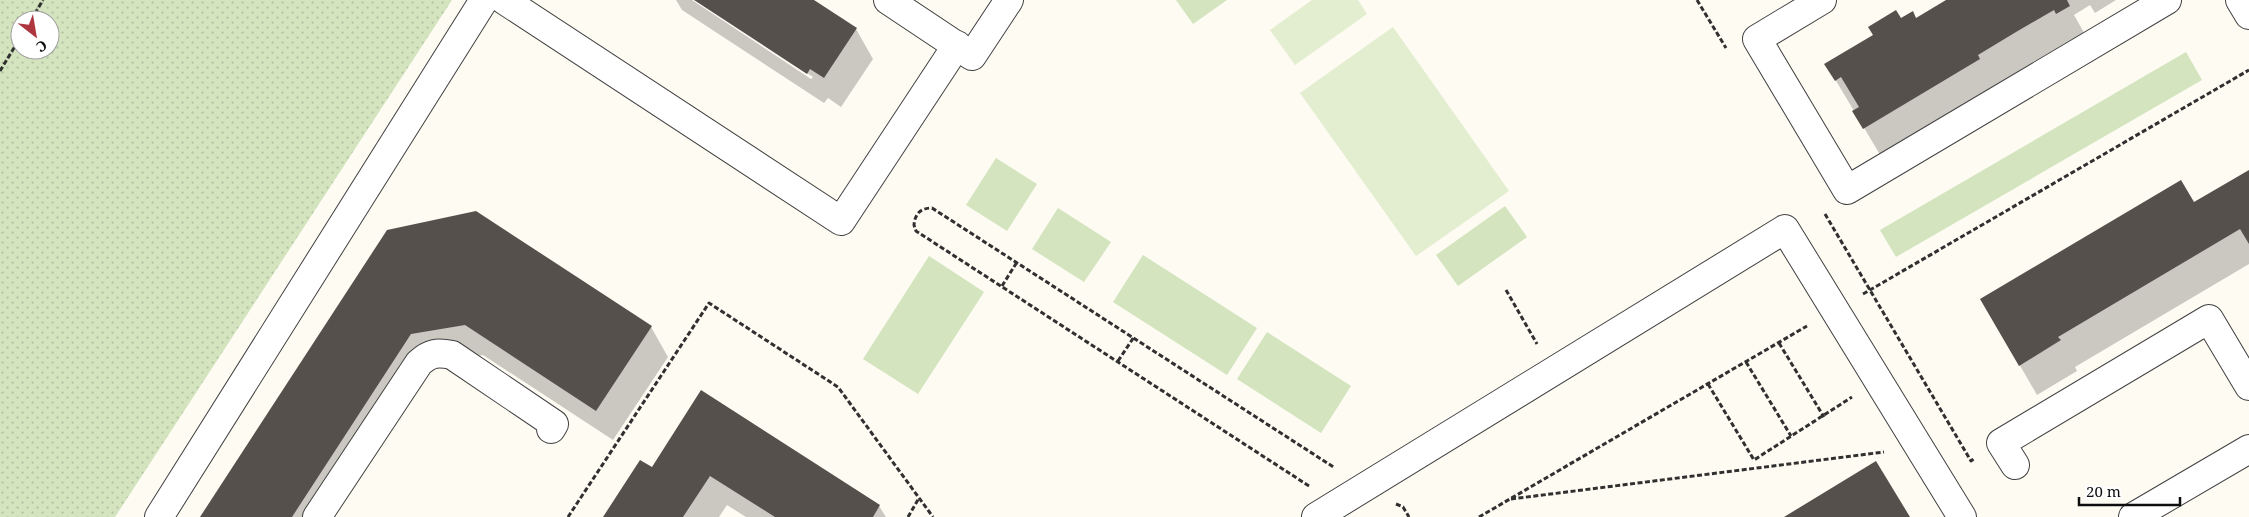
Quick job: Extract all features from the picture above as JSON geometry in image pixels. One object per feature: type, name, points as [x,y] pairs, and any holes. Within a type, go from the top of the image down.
[{"type":"street","points":[[160,517],[484,0]]},
{"type":"street","points":[[504,0],[841,221],[957,45]]},
{"type":"street","points":[[888,0],[972,56],[1009,0]]},
{"type":"street","points":[[1822,0],[1757,39],[1847,190],[2167,0]]},
{"type":"street","points":[[2240,0],[2249,15]]},
{"type":"street","points":[[1327,510],[1785,229],[1962,517]]},
{"type":"street","points":[[2008,454],[2209,319],[2249,386]]},
{"type":"street","points":[[316,517],[419,363],[427,355],[439,352],[452,355],[554,424],[551,429]]},
{"type":"street","points":[[2133,517],[2249,449]]},
{"type":"path","points":[[1697,0],[1727,49]]},
{"type":"path","points":[[0,71],[10,54]]},
{"type":"path","points":[[1820,207],[1971,460],[2008,454]]},
{"type":"path","points":[[1327,510],[1118,361],[916,231],[914,225],[918,212],[925,208],[932,208],[1364,487],[1403,507],[1410,517]]},
{"type":"path","points":[[1002,286],[1018,262]]},
{"type":"path","points":[[1506,290],[1553,372]]},
{"type":"path","points":[[568,517],[710,303],[838,387],[933,517]]},
{"type":"path","points":[[1118,361],[1134,337]]},
{"type":"path","points":[[1779,343],[1824,417]]},
{"type":"path","points":[[1746,362],[1791,436]]},
{"type":"path","points":[[1708,384],[1754,460],[1824,417],[1878,380]]},
{"type":"path","points":[[1509,499],[1919,447]]},
{"type":"path","points":[[908,517],[919,498]]},
{"type":"green space","points":[[0,0],[452,0],[115,517],[0,517]]},
{"type":"green space","points":[[1176,0],[1227,0],[1193,24]]},
{"type":"green space","points":[[1312,0],[1358,0],[1367,14],[1295,65],[1270,30]]},
{"type":"green space","points":[[1393,27],[1509,191],[1416,256],[1300,93]]},
{"type":"green space","points":[[2186,52],[2202,80],[1896,257],[1880,230]]},
{"type":"green space","points":[[996,158],[1037,184],[1007,231],[966,205]]},
{"type":"green space","points":[[1505,206],[1527,237],[1458,286],[1436,255]]},
{"type":"green space","points":[[1058,208],[1111,242],[1084,282],[1032,249]]},
{"type":"green space","points":[[1143,255],[1257,328],[1227,375],[1113,302]]},
{"type":"green space","points":[[929,256],[984,292],[918,394],[863,359]]},
{"type":"green space","points":[[1267,332],[1351,386],[1321,433],[1237,379]]},
{"type":"building","points":[[694,0],[814,0],[857,28],[824,78],[810,69],[807,74]]},
{"type":"building","points":[[1946,0],[2067,0],[2070,6],[2056,14],[2054,10],[2016,32],[1978,55],[1980,59],[1863,129],[1852,111],[1859,107],[1841,77],[1835,81],[1824,64],[1873,35],[1868,27],[1896,10],[1901,18],[1913,11],[1916,18]]},
{"type":"building","points":[[2249,170],[2249,244],[2240,229],[2058,337],[2061,340],[2019,366],[1980,299],[2181,180],[2194,202]]},
{"type":"building","points":[[476,211],[652,326],[596,411],[465,325],[411,334],[292,517],[200,517],[387,230]]},
{"type":"building","points":[[701,390],[880,505],[873,517],[775,517],[710,476],[683,517],[603,517],[640,460],[652,467]]},
{"type":"building","points":[[1876,461],[1910,517],[1784,517]]}]
